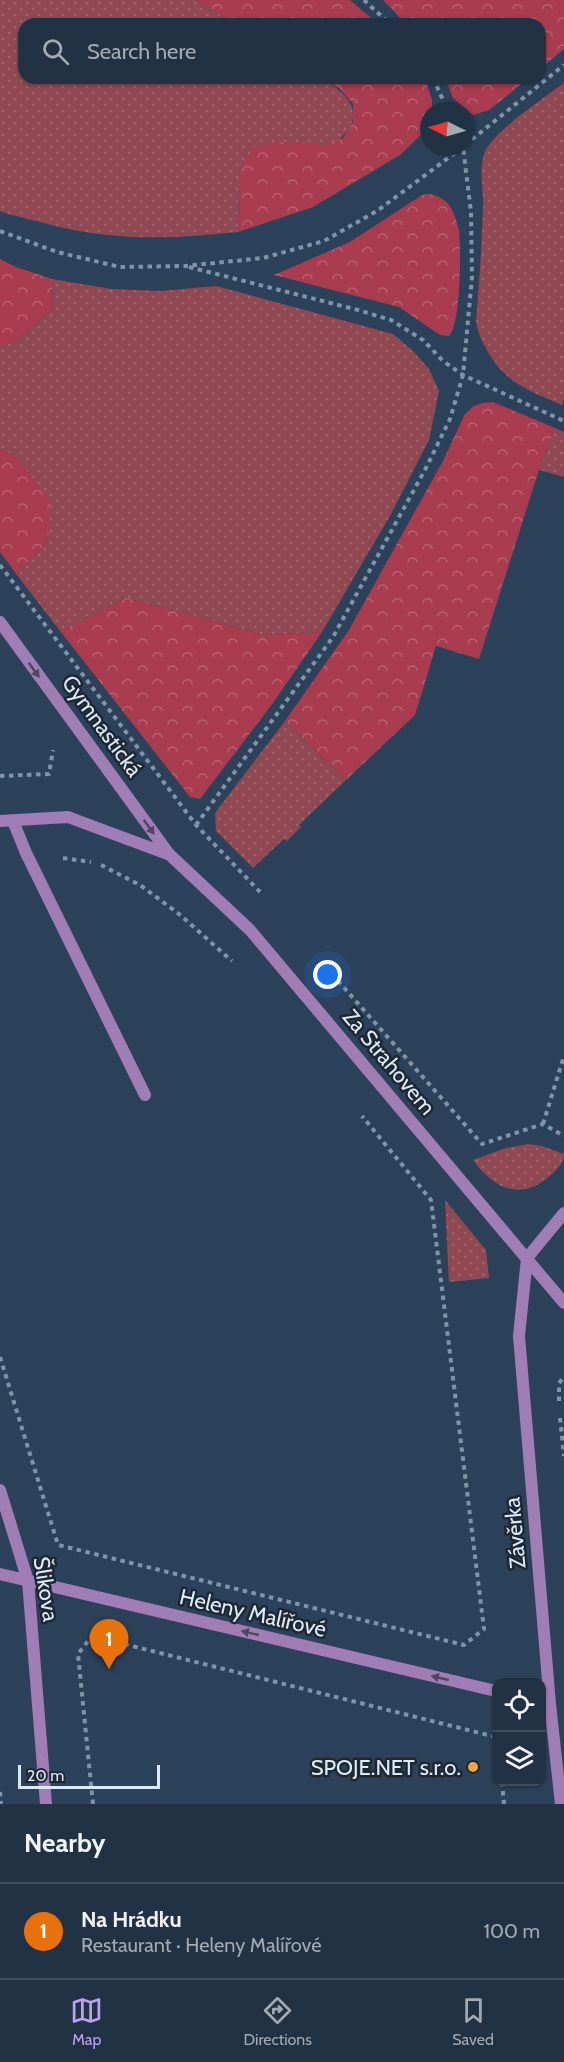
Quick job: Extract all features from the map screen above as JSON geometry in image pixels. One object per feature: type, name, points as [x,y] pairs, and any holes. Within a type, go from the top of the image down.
[{"type":"street","name":"Gymnastická","points":[[0,622],[170,855]]},
{"type":"street","name":"Za Strahovem","points":[[0,821],[68,817],[170,855],[250,930],[564,1303]]},
{"type":"street","points":[[13,821],[145,1095]]},
{"type":"street","points":[[527,1258],[564,1213]]},
{"type":"street","name":"Závěrka","points":[[527,1258],[519,1336],[544,1678]]},
{"type":"street","name":"Šlikova","points":[[0,1490],[28,1581],[46,1804]]},
{"type":"street","name":"Heleny Malířové","points":[[0,1574],[492,1690]]},
{"type":"street","name":"Závěrka","points":[[546,1703],[561,1804]]},
{"type":"path","points":[[364,0],[384,18]]},
{"type":"path","points":[[546,80],[564,65]]},
{"type":"path","points":[[437,84],[444,102]]},
{"type":"path","points":[[474,138],[541,84]]},
{"type":"path","points":[[0,231],[57,252],[120,267],[185,266],[263,258],[324,241],[377,211],[451,156]]},
{"type":"path","points":[[196,825],[333,637],[426,468],[450,419],[463,375],[472,277],[471,212],[465,156]]},
{"type":"path","points":[[185,266],[391,320],[423,340],[443,361],[463,375],[564,421]]},
{"type":"path","points":[[0,565],[196,825],[267,901]]},
{"type":"path","points":[[0,776],[49,774],[54,751],[47,742]]},
{"type":"path","points":[[26,852],[94,862],[140,885],[179,914],[234,963]]},
{"type":"path","points":[[330,972],[482,1144],[543,1124],[564,1136]]},
{"type":"path","points":[[543,1124],[564,1056]]},
{"type":"path","points":[[0,1357],[58,1545],[464,1645],[484,1629],[431,1200],[355,1108]]},
{"type":"path","points":[[564,1377],[559,1383],[559,1401],[564,1456]]},
{"type":"path","points":[[93,1804],[78,1654],[92,1636],[492,1736]]},
{"type":"path","points":[[502,1786],[504,1804]]},
{"type":"path","points":[[0,1792],[1,1804]]},
{"type":"shaded area","points":[[0,0],[196,0],[225,18],[18,18],[18,84],[331,84],[347,98],[351,105],[353,120],[342,137],[335,142],[323,146],[311,146],[281,142],[239,184],[238,232],[168,237],[116,236],[76,231],[0,211]]},
{"type":"shaded area","points":[[564,83],[564,398],[562,405],[529,391],[503,372],[486,348],[476,322],[483,221],[482,165],[485,152],[498,134]]},
{"type":"shaded area","points":[[52,279],[111,289],[161,291],[216,286],[393,334],[429,369],[439,391],[429,440],[390,516],[322,632],[264,635],[126,598],[60,631],[17,575],[48,541],[16,456],[0,450],[0,347],[17,340],[53,309]]},
{"type":"shaded area","points":[[555,428],[564,432],[564,477],[539,470]]},
{"type":"shaded area","points":[[285,721],[346,780],[299,825],[301,827],[287,841],[284,839],[253,868],[216,831],[215,813]]},
{"type":"shaded area","points":[[528,1144],[542,1146],[564,1154],[562,1163],[552,1174],[530,1188],[510,1189],[500,1185],[490,1179],[473,1160],[506,1148]]},
{"type":"shaded area","points":[[445,1200],[486,1250],[489,1278],[449,1282]]},
{"type":"green space","points":[[196,0],[350,0],[371,18],[225,18]]},
{"type":"green space","points":[[383,0],[564,0],[564,49],[546,64],[546,18],[400,18]]},
{"type":"green space","points":[[332,84],[427,84],[432,100],[432,102],[420,102],[420,136],[400,155],[313,207],[238,232],[239,184],[243,164],[254,147],[281,142],[326,145],[343,138],[353,122],[353,104],[340,89]]},
{"type":"green space","points":[[447,84],[522,84],[489,110],[474,115],[474,102],[458,102],[453,98]]},
{"type":"green space","points":[[429,194],[447,202],[454,213],[459,230],[458,302],[453,329],[449,336],[440,335],[399,307],[274,275],[350,242],[422,195]]},
{"type":"green space","points":[[0,259],[52,279],[53,309],[17,340],[0,347]]},
{"type":"green space","points":[[493,402],[555,428],[539,470],[479,659],[436,646],[415,715],[346,780],[285,721],[349,630],[443,461],[465,414],[474,406]]},
{"type":"green space","points":[[0,450],[16,456],[51,502],[48,541],[17,575],[0,552]]},
{"type":"green space","points":[[126,598],[264,635],[322,632],[273,703],[200,799],[190,797],[60,631]]},
{"type":"place","name":"Na Hrádku","points":[[109,1669]]},
{"type":"place","name":"SPOJE.NET s.r.o.","points":[[473,1767]]}]
